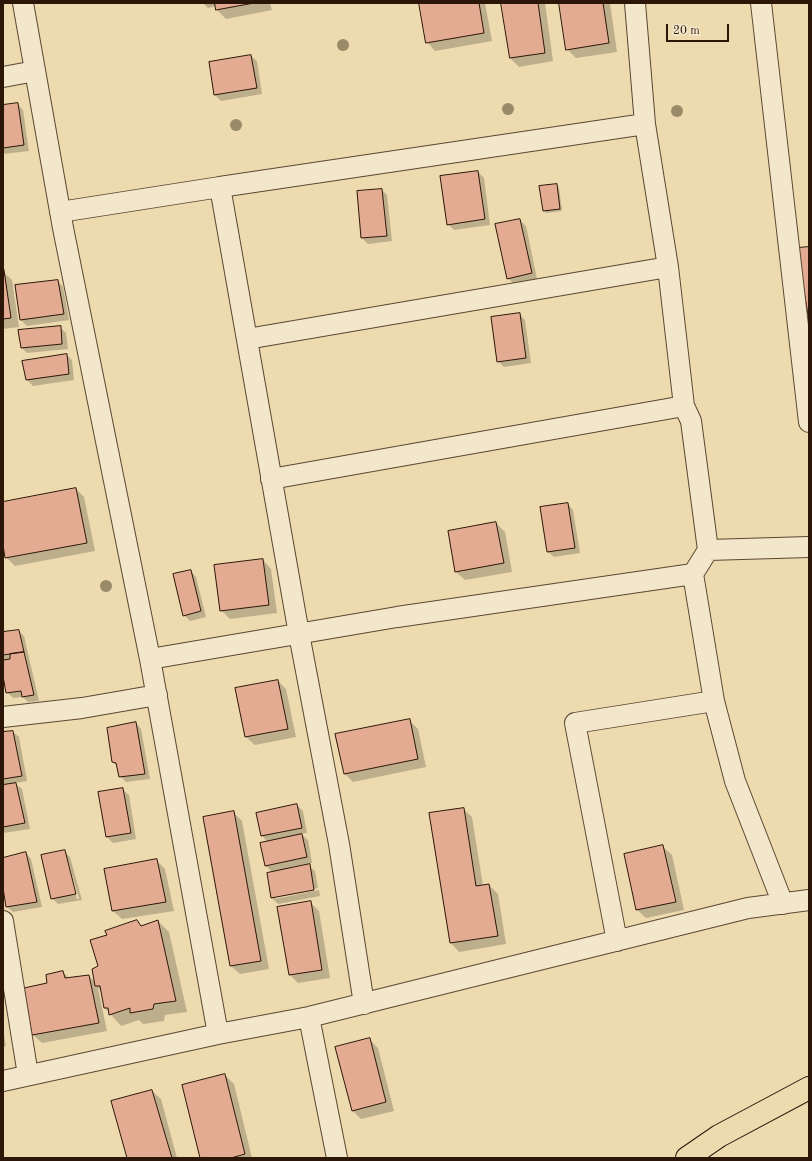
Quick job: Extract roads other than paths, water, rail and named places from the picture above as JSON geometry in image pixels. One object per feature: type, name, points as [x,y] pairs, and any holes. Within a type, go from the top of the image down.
[{"type":"main road","points":[[687,1158],[719,1136],[809,1088]]},
{"type":"street","points":[[22,3],[60,212],[157,695],[218,1034]]},
{"type":"street","points":[[635,3],[646,124],[668,267],[684,406],[691,420],[708,550],[693,574],[714,701],[735,781],[783,904]]},
{"type":"street","points":[[761,3],[809,422]]},
{"type":"street","points":[[3,77],[35,72]]},
{"type":"street","points":[[60,212],[220,186],[646,124]]},
{"type":"street","points":[[220,186],[299,634],[339,844],[364,1004]]},
{"type":"street","points":[[247,339],[668,267]]},
{"type":"street","points":[[272,479],[684,406]]},
{"type":"street","points":[[708,550],[809,547]]},
{"type":"street","points":[[150,659],[404,616],[693,574]]},
{"type":"street","points":[[3,717],[82,708],[157,695]]},
{"type":"street","points":[[617,941],[575,723],[714,701]]},
{"type":"street","points":[[3,1081],[218,1034],[310,1017],[748,908],[809,900]]},
{"type":"street","points":[[3,922],[28,1075]]},
{"type":"street","points":[[310,1017],[337,1158]]}]
